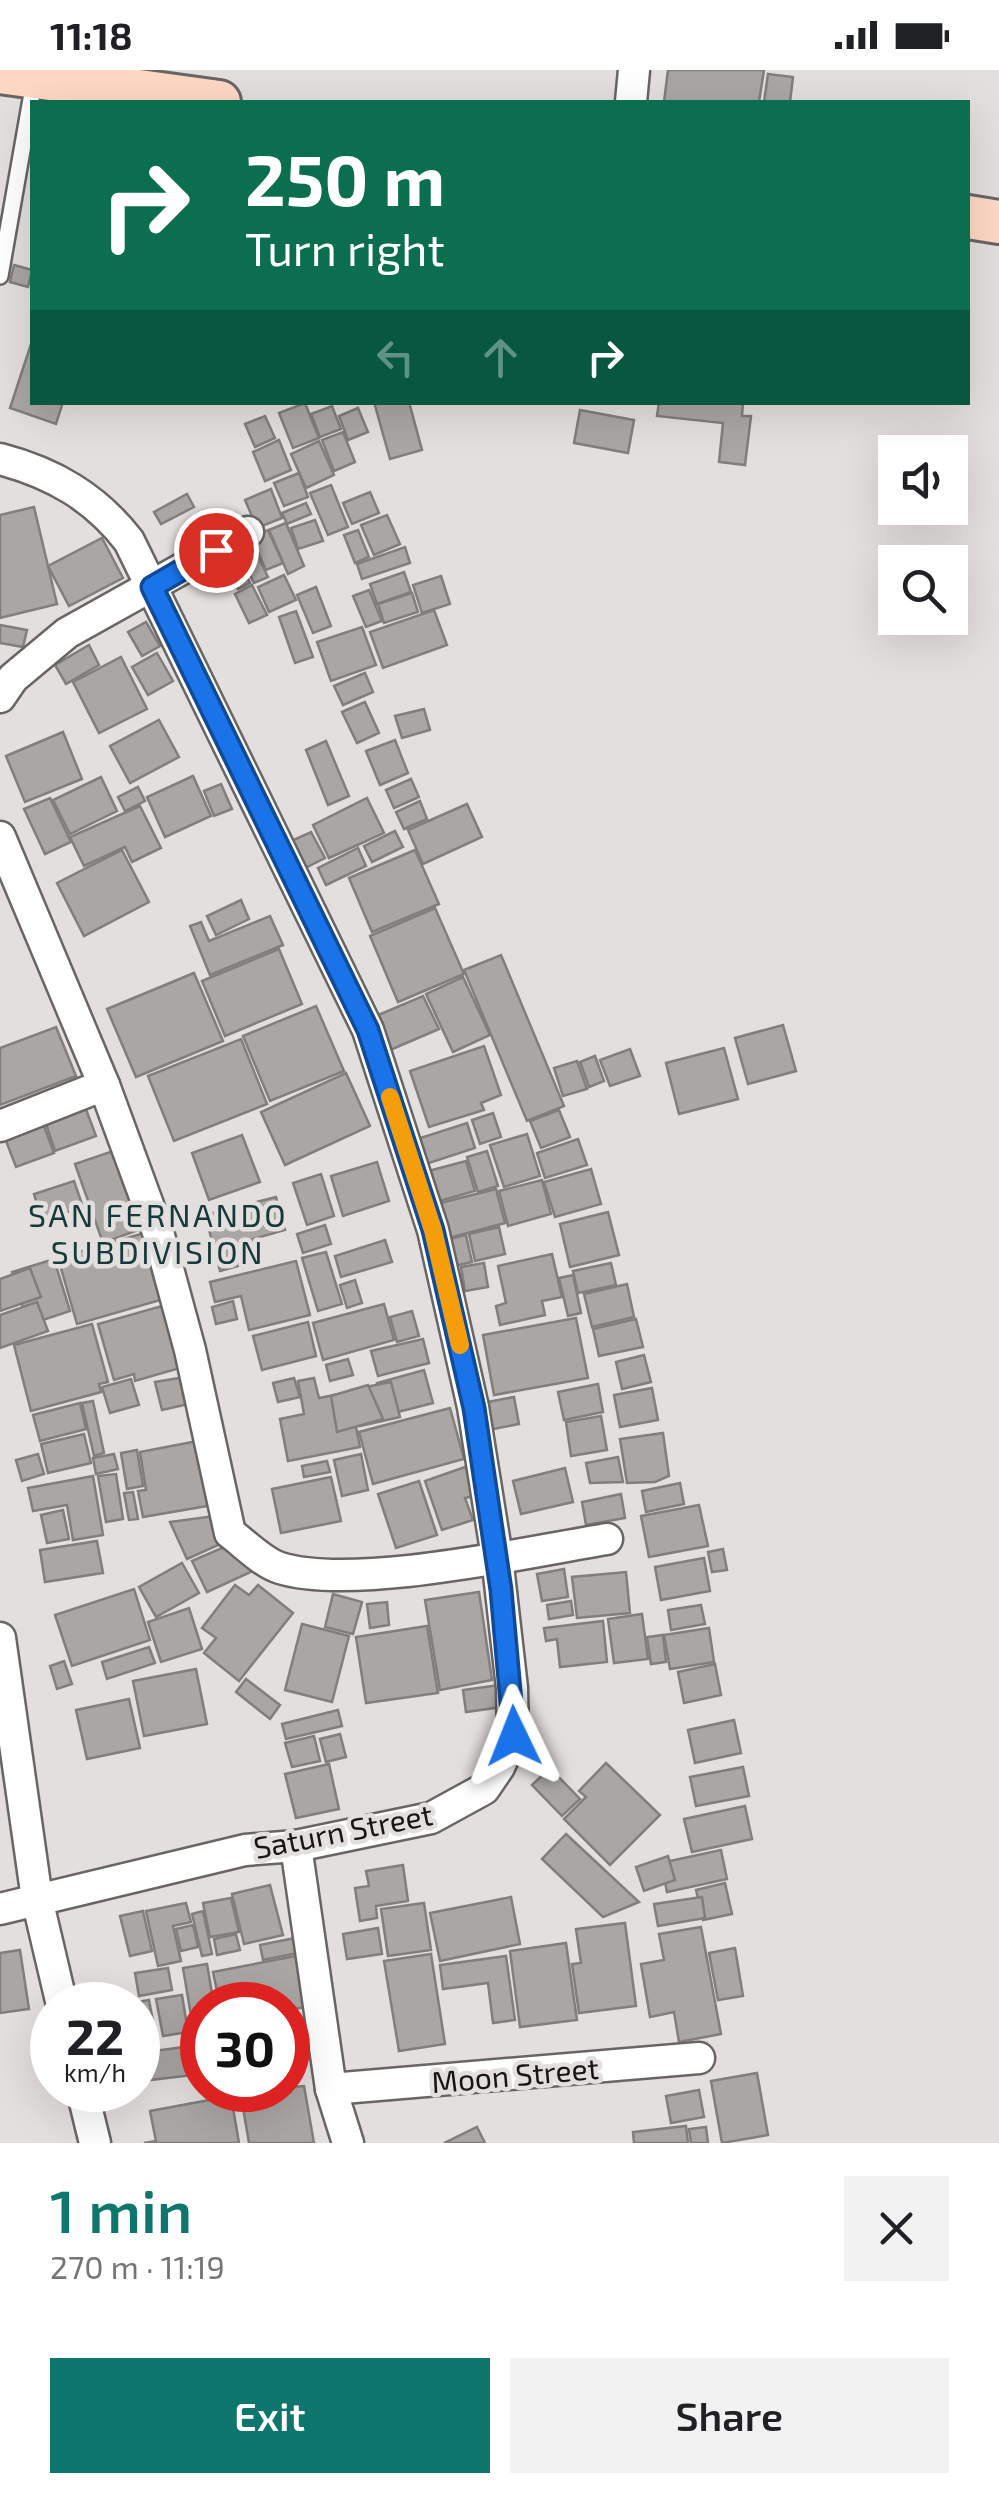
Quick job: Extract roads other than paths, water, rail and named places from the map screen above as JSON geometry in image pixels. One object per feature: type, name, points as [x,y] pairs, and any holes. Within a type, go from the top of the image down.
[{"type":"main road","points":[[17,75],[194,100]]},
{"type":"main road","points":[[970,217],[999,222]]},
{"type":"street","points":[[631,100],[634,70]]},
{"type":"street","name":"Saturn Street","points":[[0,459],[64,482],[107,512],[129,541],[368,1030],[433,1230],[474,1408],[497,1557],[514,1736],[500,1767],[484,1788],[430,1818],[296,1846],[245,1850],[0,1909]]},
{"type":"street","points":[[0,697],[13,678],[66,633],[248,532]]},
{"type":"street","points":[[0,837],[104,1086],[158,1232],[190,1350],[230,1533],[278,1568],[330,1575],[497,1557],[608,1538]]},
{"type":"street","points":[[0,1126],[104,1086]]},
{"type":"street","points":[[0,1638],[37,1899],[57,1982]]},
{"type":"street","points":[[296,1846],[331,2089],[348,2143]]},
{"type":"street","name":"Moon Street","points":[[331,2089],[699,2058]]},
{"type":"street","points":[[87,2112],[95,2143]]},
{"type":"lane","points":[[0,276],[17,75]]},
{"type":"district","name":"SAN FERNANDO SUBDIVISION","points":[[158,1232]]}]
